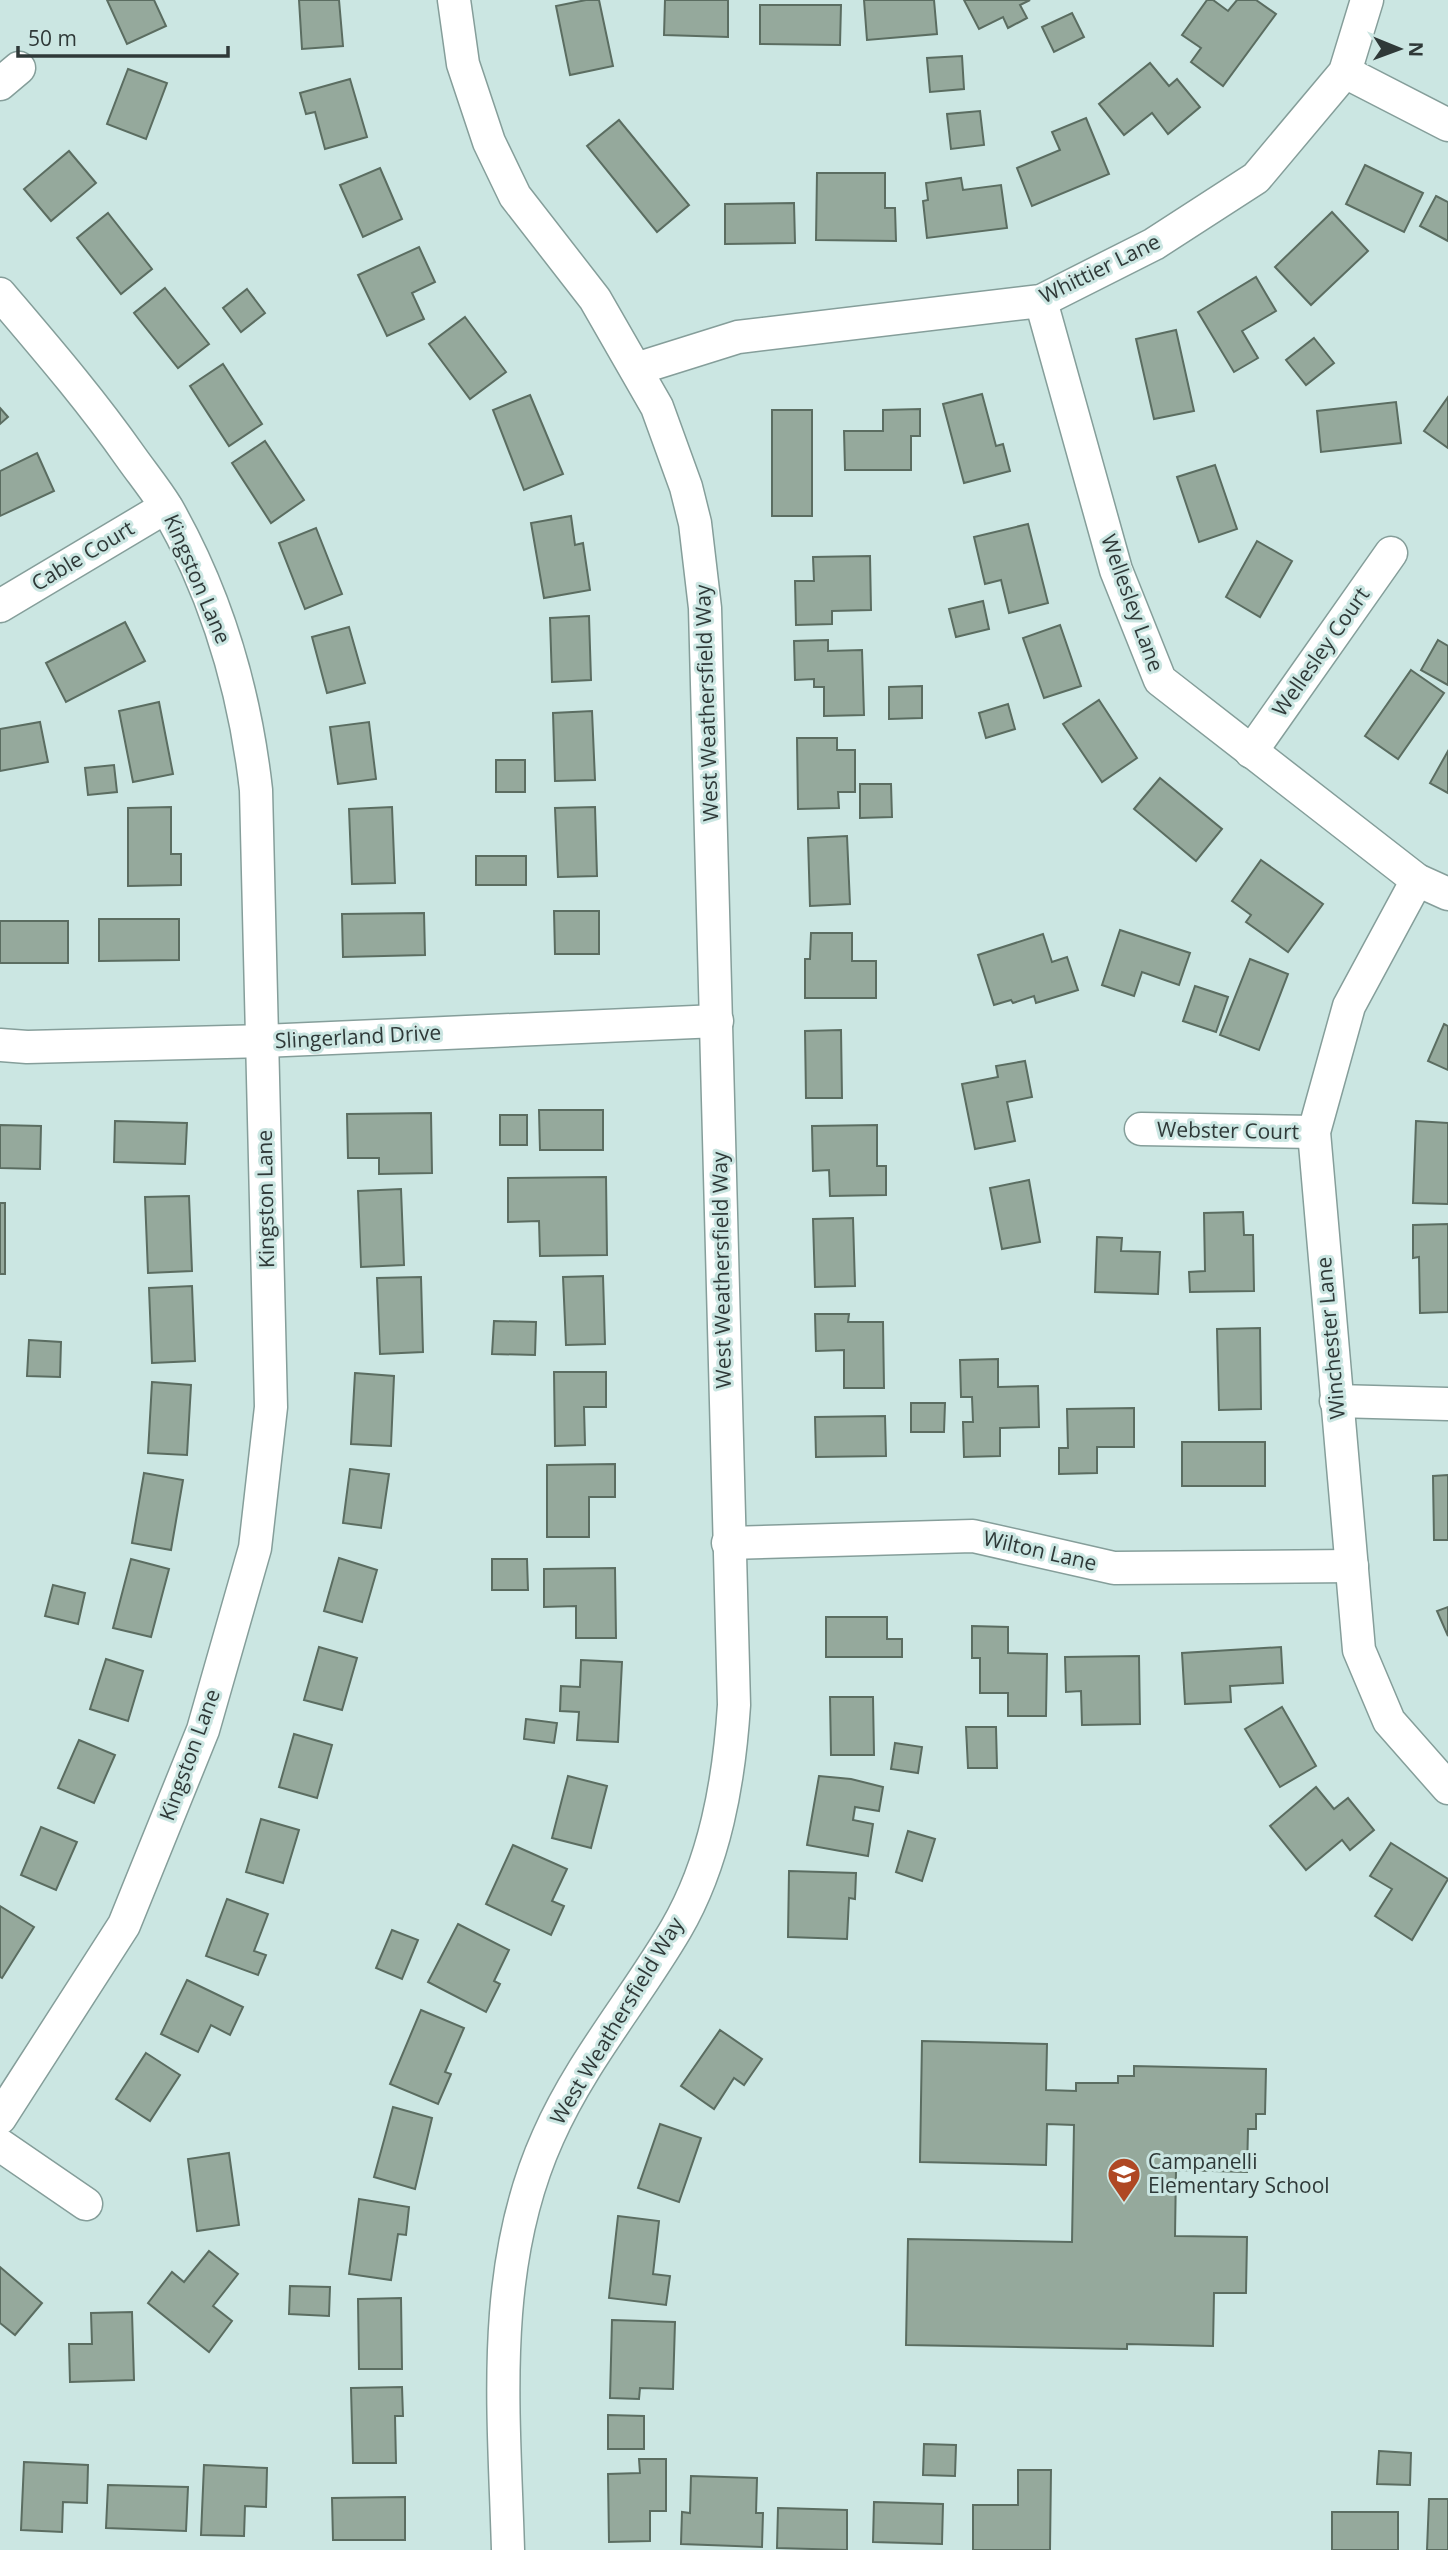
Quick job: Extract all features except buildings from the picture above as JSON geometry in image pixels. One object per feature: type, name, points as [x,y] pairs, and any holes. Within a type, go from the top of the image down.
[{"type":"street","name":"West Weathersfield Way","points":[[454,0],[463,64],[489,142],[515,196],[596,299],[657,407],[674,448],[695,523],[705,608],[734,1705],[725,1791],[700,1877],[676,1928],[568,2094],[547,2138],[518,2225],[509,2273],[503,2355],[508,2550]]},
{"type":"street","name":"Whittier Lane","points":[[636,369],[738,337],[1041,301],[1154,244],[1256,178],[1345,72],[1367,0]]},
{"type":"street","points":[[1345,72],[1448,125]]},
{"type":"street","name":"Kingston Lane","points":[[0,294],[91,401],[166,507],[212,606],[226,644],[251,741],[256,790],[271,1407],[255,1548],[203,1730],[124,1925],[0,2118]]},
{"type":"street","name":"Wellesley Lane","points":[[1041,301],[1116,570],[1160,680],[1417,880],[1448,894]]},
{"type":"street","name":"Cable Court","points":[[0,606],[166,507]]},
{"type":"street","name":"Wellesley Court","points":[[1251,752],[1391,552]]},
{"type":"street","name":"Winchester Lane","points":[[1417,880],[1349,1006],[1314,1132],[1359,1650],[1389,1721],[1448,1788]]},
{"type":"street","name":"Slingerland Drive","points":[[0,1045],[27,1047],[263,1041],[717,1021]]},
{"type":"street","name":"Webster Court","points":[[1141,1129],[1314,1132]]},
{"type":"street","points":[[1336,1401],[1448,1404]]},
{"type":"street","name":"Wilton Lane","points":[[728,1543],[973,1536],[1114,1568],[1352,1566]]},
{"type":"street","points":[[0,2145],[86,2204]]},
{"type":"place","name":"Campanelli Elementary School","points":[[1124,2204]]}]
